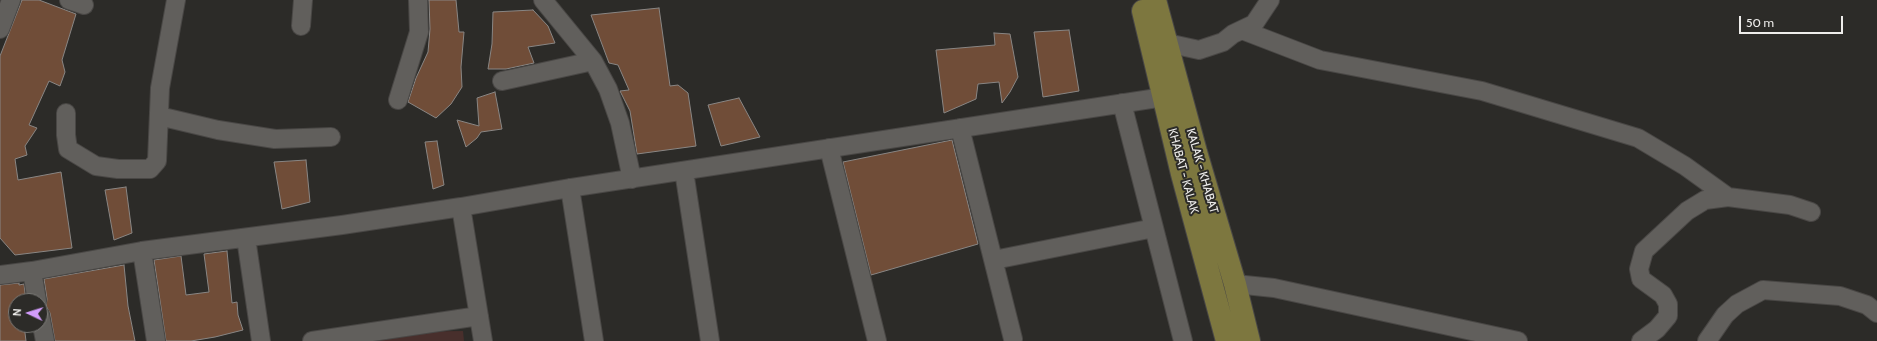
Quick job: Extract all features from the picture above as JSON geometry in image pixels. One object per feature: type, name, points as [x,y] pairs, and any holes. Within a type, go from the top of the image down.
[{"type":"main road","name":"KHABAT - KALAK","points":[[1140,0],[1227,341]]},
{"type":"main road","name":"KALAK - KHABAT","points":[[1155,0],[1196,152],[1235,284],[1249,341]]},
{"type":"street","points":[[0,28],[11,0]]},
{"type":"street","points":[[66,113],[66,135],[68,149],[96,166],[118,169],[150,169],[156,161],[160,88],[176,0]]},
{"type":"street","points":[[301,26],[303,0]]},
{"type":"street","points":[[398,100],[419,32],[418,0]]},
{"type":"street","points":[[543,0],[593,61],[608,89],[616,110],[626,148],[632,180]]},
{"type":"street","points":[[1167,43],[1199,50],[1223,42],[1254,24],[1270,0]]},
{"type":"street","points":[[1242,30],[1320,60],[1482,91],[1638,138],[1685,166],[1728,197]]},
{"type":"street","points":[[502,81],[593,61]]},
{"type":"street","points":[[0,275],[32,271],[142,251],[246,238],[461,207],[570,188],[632,180],[829,148],[1164,97]]},
{"type":"street","points":[[1122,103],[1183,341]]},
{"type":"street","points":[[159,116],[218,130],[275,139],[331,137]]},
{"type":"street","points":[[960,128],[994,260],[1011,340]]},
{"type":"street","points":[[829,148],[876,341]]},
{"type":"street","points":[[684,171],[710,341]]},
{"type":"street","points":[[570,188],[594,341]]},
{"type":"street","points":[[1641,341],[1657,329],[1668,316],[1668,304],[1663,295],[1641,279],[1639,269],[1644,251],[1687,211],[1705,200],[1728,197],[1790,205],[1811,212]]},
{"type":"street","points":[[461,207],[483,341]]},
{"type":"street","points":[[994,260],[1154,228]]},
{"type":"street","points":[[246,238],[261,341]]},
{"type":"street","points":[[142,251],[156,341]]},
{"type":"street","points":[[32,271],[36,293]]},
{"type":"street","points":[[1235,284],[1274,288],[1518,341]]},
{"type":"street","points":[[1707,341],[1725,315],[1737,304],[1762,290],[1840,296],[1867,305],[1877,313]]},
{"type":"street","points":[[312,341],[479,316]]},
{"type":"shaded area","points":[[463,331],[464,341],[349,341],[392,332]]},
{"type":"building","points":[[22,0],[39,0],[76,14],[62,60],[65,72],[60,86],[49,81],[29,125],[37,128],[25,146],[27,155],[15,159],[18,180],[61,172],[72,248],[15,255],[0,238],[0,56]]},
{"type":"building","points":[[429,0],[456,0],[459,32],[464,32],[461,67],[462,87],[451,104],[436,118],[408,102],[416,78],[428,52],[430,29]]},
{"type":"building","points":[[659,8],[670,86],[678,85],[688,93],[696,146],[637,154],[630,111],[620,91],[629,90],[618,65],[609,63],[591,15]]},
{"type":"building","points":[[533,10],[548,26],[555,43],[528,47],[534,63],[506,69],[488,69],[492,44],[493,12]]},
{"type":"building","points":[[1069,30],[1079,91],[1043,97],[1034,32]]},
{"type":"building","points":[[994,33],[1010,34],[1018,77],[1010,92],[1002,103],[999,82],[978,84],[976,99],[944,113],[936,50],[995,45]]},
{"type":"building","points":[[495,92],[502,129],[481,132],[477,138],[466,147],[457,120],[479,126],[477,98]]},
{"type":"building","points":[[739,98],[760,137],[721,146],[708,105]]},
{"type":"building","points":[[952,140],[978,244],[871,275],[843,162]]},
{"type":"building","points":[[437,141],[444,185],[433,189],[425,142]]},
{"type":"building","points":[[306,160],[310,202],[282,209],[274,162]]},
{"type":"building","points":[[126,187],[132,233],[114,240],[105,190]]},
{"type":"building","points":[[227,251],[232,303],[237,302],[238,315],[243,330],[191,341],[166,341],[154,260],[181,256],[186,295],[209,292],[204,254]]},
{"type":"building","points":[[124,265],[128,306],[135,341],[55,341],[48,310],[48,293],[46,293],[44,279]]},
{"type":"building","points":[[19,283],[19,285],[24,284],[25,293],[8,293],[8,333],[25,333],[26,341],[0,341],[0,285]]}]
